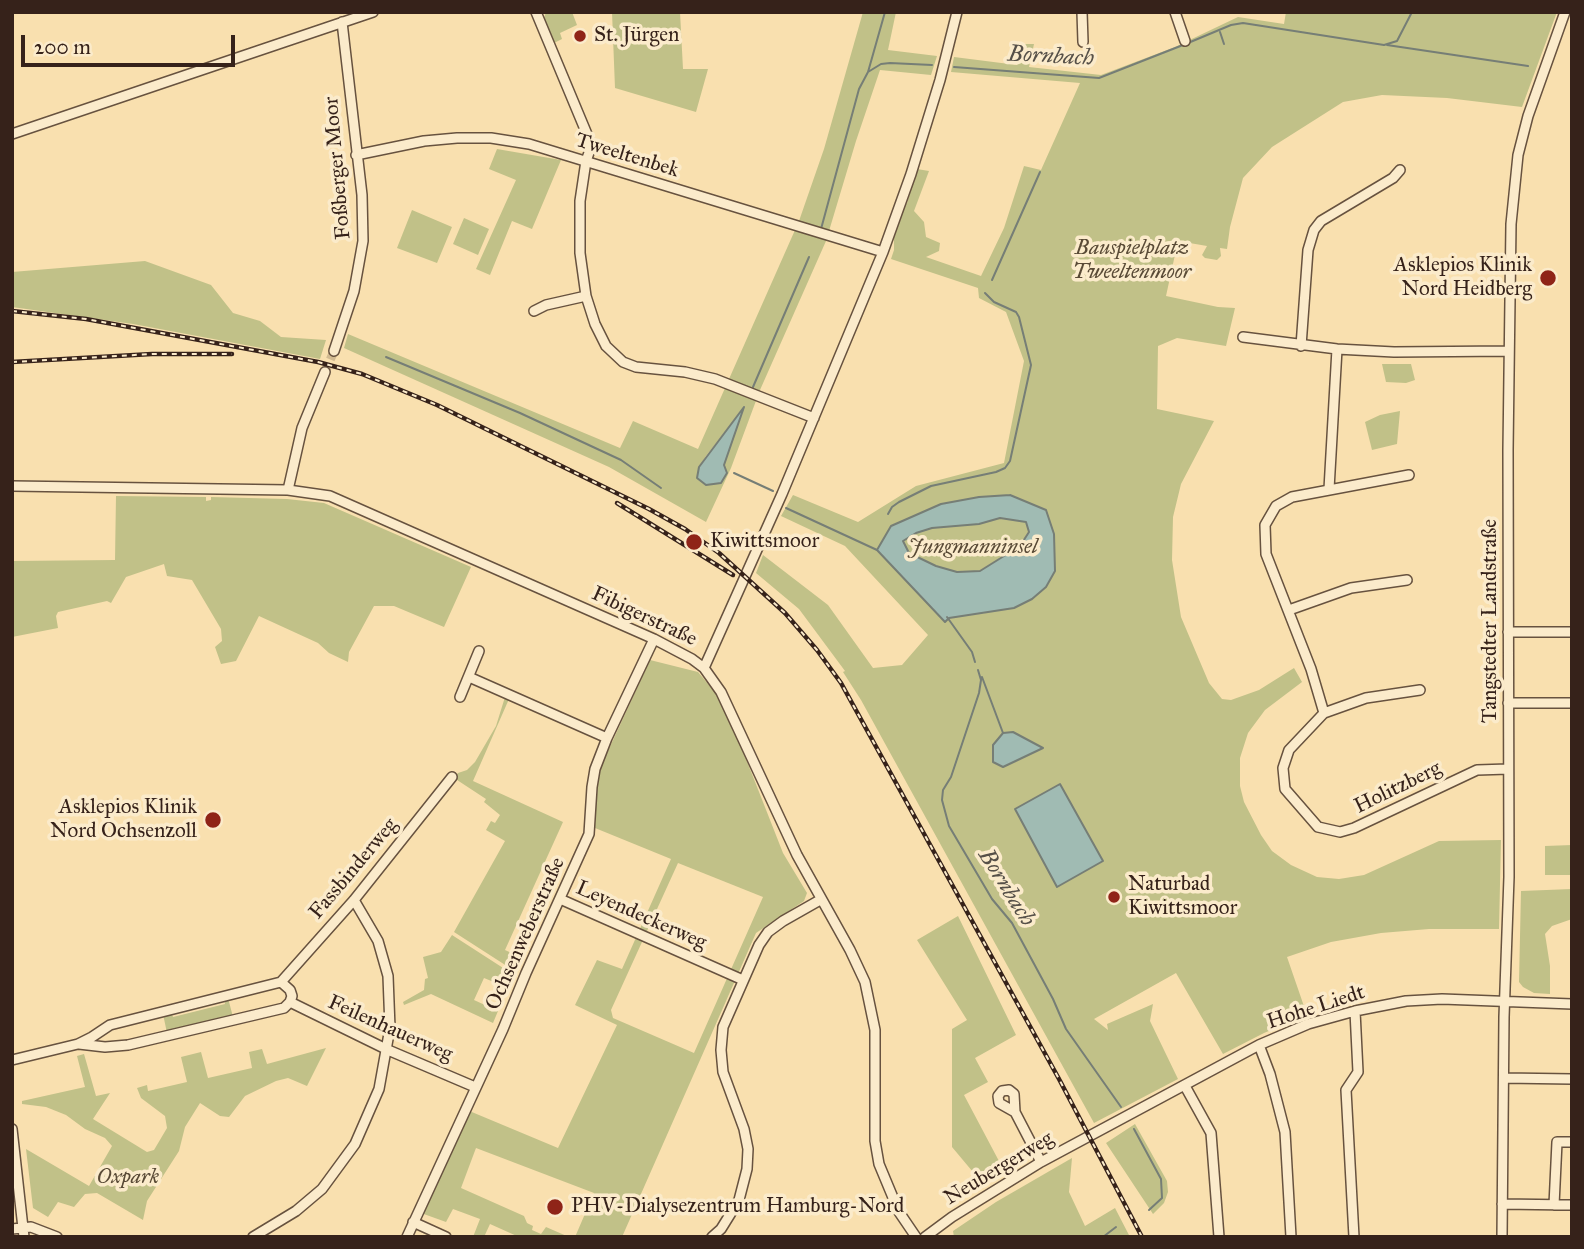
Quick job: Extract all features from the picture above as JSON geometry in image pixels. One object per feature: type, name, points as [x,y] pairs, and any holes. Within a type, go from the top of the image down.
[{"type":"street","points":[[12,134],[373,12]]},
{"type":"street","points":[[536,12],[589,139],[590,150],[580,201],[579,238],[586,296],[606,346],[623,362],[636,367],[685,372],[715,379],[814,418]]},
{"type":"street","points":[[704,668],[814,418],[883,252],[911,174],[957,12]]},
{"type":"street","points":[[1082,12],[1083,42]]},
{"type":"street","points":[[1175,12],[1185,41]]},
{"type":"street","name":"Tangstedter Landstraße","points":[[1502,1237],[1509,877],[1511,224],[1518,155],[1528,116],[1567,15]]},
{"type":"street","name":"Foßberger Moor","points":[[334,351],[355,291],[363,241],[362,195],[342,22]]},
{"type":"street","name":"Tweeltenbek","points":[[356,155],[424,141],[457,138],[491,138],[529,144],[883,252]]},
{"type":"street","points":[[1301,346],[1308,250],[1314,230],[1321,220],[1393,178],[1400,170]]},
{"type":"street","points":[[534,311],[546,305],[586,296]]},
{"type":"street","points":[[1243,337],[1337,349],[1408,352],[1509,351]]},
{"type":"street","points":[[1329,489],[1337,349]]},
{"type":"street","points":[[288,491],[302,428],[325,372]]},
{"type":"street","points":[[1324,713],[1289,610],[1266,554],[1265,524],[1276,506],[1284,500],[1409,475]]},
{"type":"street","name":"Fibigerstraße","points":[[12,486],[288,491],[330,496],[654,639],[704,668],[721,692],[779,819],[820,900],[850,950],[868,992],[875,1030],[875,1141],[879,1164],[898,1212],[916,1237]]},
{"type":"street","points":[[1289,610],[1351,588],[1407,580]]},
{"type":"street","points":[[1508,632],[1572,632]]},
{"type":"street","name":"Ochsenweberstraße","points":[[407,1237],[590,834],[595,769],[654,639]]},
{"type":"street","points":[[460,697],[479,651]]},
{"type":"street","points":[[469,677],[607,738]]},
{"type":"street","name":"Holitzberg","points":[[1420,690],[1366,698],[1324,713],[1289,750],[1283,776],[1286,789],[1318,827],[1340,832],[1354,828],[1477,770],[1508,769]]},
{"type":"street","points":[[1508,703],[1572,703]]},
{"type":"street","name":"Fassbinderweg","points":[[281,982],[354,901],[452,777]]},
{"type":"street","name":"Leyendeckerweg","points":[[560,899],[743,980]]},
{"type":"street","points":[[712,1237],[721,1229],[739,1200],[747,1169],[748,1149],[744,1129],[723,1072],[721,1050],[727,1016],[759,945],[768,932],[820,900]]},
{"type":"street","points":[[253,1237],[296,1211],[322,1189],[355,1144],[372,1110],[388,1050],[391,1007],[386,964],[372,929],[354,901]]},
{"type":"street","points":[[12,1060],[78,1044],[110,1025],[281,982],[290,990],[290,1002],[284,1008],[128,1045],[106,1047],[78,1044]]},
{"type":"street","name":"Hohe Liedt","points":[[1094,1134],[1259,1045],[1308,1024],[1355,1011],[1398,1002],[1442,999],[1572,1004]]},
{"type":"street","name":"Feilenhauerweg","points":[[290,1002],[388,1050],[475,1087]]},
{"type":"street","points":[[1354,1237],[1346,1090],[1358,1072],[1355,1011]]},
{"type":"street","points":[[1259,1045],[1270,1074],[1285,1132],[1291,1237]]},
{"type":"street","points":[[1504,1078],[1572,1079]]},
{"type":"street","points":[[1185,1086],[1211,1133],[1219,1237]]},
{"type":"street","points":[[1015,1112],[1041,1162]]},
{"type":"street","points":[[12,1129],[24,1232]]},
{"type":"street","name":"Neubergerweg","points":[[925,1237],[951,1217],[1041,1162],[1094,1134]]},
{"type":"street","points":[[1554,1205],[1557,1142],[1572,1142]]},
{"type":"street","points":[[1502,1204],[1572,1205]]},
{"type":"street","points":[[413,1222],[446,1237]]},
{"type":"street","points":[[12,1228],[24,1232],[40,1229],[57,1237]]},
{"type":"green space","points":[[546,12],[572,12],[577,25],[560,33],[562,39],[554,43],[544,18]]},
{"type":"green space","points":[[612,12],[680,12],[683,69],[708,69],[696,112],[615,88]]},
{"type":"green space","points":[[863,12],[896,12],[888,50],[937,56],[931,75],[880,70],[826,241],[760,390],[731,468],[706,522],[609,467],[344,348],[348,334],[620,448],[633,421],[698,449],[799,221],[824,149]],"holes":[[[743,409],[724,466],[699,467]]]},
{"type":"green space","name":"Bauspielplatz Tweeltenmoor","points":[[1286,12],[1557,12],[1522,107],[1447,98],[1382,95],[1343,102],[1272,147],[1243,178],[1227,249],[1220,248],[1221,256],[1217,260],[1202,255],[1207,246],[1178,241],[1166,296],[1235,308],[1226,346],[1177,338],[1158,346],[1157,409],[1214,421],[1181,484],[1173,517],[1172,560],[1181,617],[1209,683],[1222,699],[1231,700],[1259,690],[1294,668],[1302,682],[1265,710],[1248,733],[1240,758],[1240,786],[1244,802],[1261,835],[1272,851],[1291,865],[1317,877],[1339,879],[1364,875],[1439,841],[1501,840],[1499,929],[1429,929],[1381,933],[1331,942],[1287,957],[1307,1015],[1223,1054],[1176,973],[1094,1019],[1108,1030],[1107,1024],[1153,1004],[1150,1021],[1178,1079],[1094,1123],[861,700],[843,672],[845,671],[799,609],[756,573],[763,555],[828,605],[873,668],[902,665],[928,635],[845,546],[781,516],[793,495],[858,522],[916,486],[1004,463],[1024,361],[1006,312],[979,298],[978,288],[891,259],[894,234],[899,213],[907,203],[917,169],[929,171],[914,211],[924,222],[926,237],[940,243],[939,251],[926,257],[981,276],[1004,228],[1024,166],[1041,170],[1080,83],[951,72],[954,57],[1017,65],[1023,44],[1034,44],[1029,67],[1101,75],[1175,47],[1238,17],[1284,24]],"holes":[[[941,504],[1046,510],[1054,534],[1055,570],[1046,587],[985,613],[949,618],[877,550],[891,526]]]},
{"type":"green space","points":[[497,149],[561,160],[532,229],[512,221],[490,275],[476,269],[516,180],[489,169]]},
{"type":"green space","points":[[412,210],[452,227],[437,263],[397,248]]},
{"type":"green space","points":[[464,218],[489,229],[478,255],[453,244]]},
{"type":"green space","points":[[145,261],[211,285],[233,313],[260,321],[281,337],[326,340],[320,359],[133,324],[12,307],[12,272]]},
{"type":"green space","points":[[1382,364],[1411,364],[1415,380],[1406,383],[1386,382]]},
{"type":"green space","points":[[1400,411],[1397,444],[1372,450],[1365,422],[1380,415]]},
{"type":"green space","points":[[116,496],[206,497],[206,501],[211,500],[211,497],[287,499],[324,503],[471,567],[444,627],[394,606],[374,606],[349,652],[348,662],[329,653],[318,643],[259,616],[236,661],[221,664],[215,647],[222,641],[221,629],[192,580],[167,576],[164,564],[126,577],[111,603],[107,601],[58,612],[58,628],[12,637],[12,561],[115,560]]},
{"type":"green space","name":"Jungmanninsel","points":[[1000,518],[1026,522],[1029,532],[1020,545],[980,571],[957,572],[936,566],[909,553],[903,540],[932,528],[979,524]]},
{"type":"green space","points":[[650,660],[698,672],[728,713],[783,853],[807,893],[804,901],[756,933],[622,1237],[575,1237],[594,1193],[476,1148],[461,1188],[524,1216],[527,1223],[533,1226],[532,1230],[541,1234],[546,1227],[569,1237],[519,1237],[490,1224],[484,1237],[473,1237],[480,1219],[453,1209],[446,1222],[421,1213],[467,1110],[558,1148],[617,1025],[575,1005],[597,960],[622,969],[671,859],[595,828],[596,777]],"holes":[[[678,863],[763,897],[694,1053],[613,1018],[611,1010]]]},
{"type":"green space","points":[[505,697],[509,699],[473,781],[563,822],[505,950],[518,956],[513,970],[454,932],[505,841],[486,830],[491,821],[495,823],[500,815],[484,802],[486,799],[454,778],[475,762],[496,726]]},
{"type":"green space","points":[[1572,845],[1572,875],[1545,875],[1545,846]]},
{"type":"green space","points":[[1572,889],[1572,919],[1552,926],[1545,934],[1550,966],[1550,994],[1534,993],[1519,982],[1521,891]]},
{"type":"green space","points":[[958,916],[1016,1035],[975,1058],[988,1082],[964,1095],[1000,1163],[997,1176],[983,1184],[952,1147],[952,1029],[967,1020],[917,940]]},
{"type":"green space","points":[[452,935],[514,975],[506,987],[484,978],[474,1000],[498,1011],[493,1023],[431,994],[404,1005],[403,1002],[424,990],[425,979],[428,978],[423,957],[441,952]]},
{"type":"green space","points":[[228,998],[233,1017],[167,1033],[163,1014],[171,1012],[173,1017],[225,1004],[224,999]]},
{"type":"green space","name":"Oxpark","points":[[326,1048],[307,1086],[288,1078],[276,1081],[245,1096],[229,1117],[220,1116],[200,1103],[185,1127],[179,1151],[147,1201],[143,1220],[97,1193],[85,1194],[74,1207],[58,1202],[48,1217],[33,1208],[26,1149],[89,1186],[112,1146],[105,1138],[85,1129],[66,1115],[46,1107],[22,1104],[22,1101],[85,1087],[77,1056],[84,1054],[96,1096],[110,1093],[93,1119],[147,1152],[154,1150],[167,1128],[165,1116],[141,1098],[137,1088],[147,1085],[148,1091],[187,1082],[181,1057],[201,1052],[208,1078],[252,1068],[249,1052],[262,1049],[267,1064]]},
{"type":"green space","points":[[1135,1124],[1167,1181],[1168,1192],[1164,1203],[1153,1214],[1106,1143]]},
{"type":"green space","points":[[1072,1158],[1069,1192],[1085,1226],[1115,1208],[1130,1237],[954,1237],[953,1231],[996,1202]]},
{"type":"water","points":[[744,407],[724,465],[727,473],[721,483],[706,485],[697,478],[699,467]]},
{"type":"water","points":[[1010,495],[1046,510],[1054,534],[1055,571],[1046,587],[1032,599],[1014,608],[949,618],[945,622],[877,550],[891,526],[941,504]],"holes":[[[1000,518],[1026,522],[1029,532],[1020,546],[980,571],[957,572],[936,566],[909,553],[903,541],[932,528],[979,524]]]},
{"type":"water","points":[[1013,732],[1043,748],[1003,767],[993,762],[993,745],[1003,733]]},
{"type":"water","points":[[1060,784],[1103,861],[1057,887],[1015,809]]},
{"type":"waterway","points":[[868,72],[885,12]]},
{"type":"waterway","name":"Bornbach","points":[[1188,43],[1231,25],[1243,23],[1384,45],[1397,41],[1412,12]]},
{"type":"waterway","points":[[1220,32],[1224,44]]},
{"type":"waterway","name":"Bornbach","points":[[954,67],[1099,78],[1183,45]]},
{"type":"waterway","points":[[1387,45],[1528,66]]},
{"type":"waterway","name":"Bornbach","points":[[821,229],[859,89],[868,72],[881,64],[890,63],[932,65]]},
{"type":"waterway","name":"Tweeltenbek","points":[[992,280],[1040,172]]},
{"type":"waterway","name":"Bornbach","points":[[753,387],[809,257]]},
{"type":"waterway","name":"Tweeltenbek","points":[[888,514],[899,502],[931,486],[996,472],[1005,468],[1010,461],[1031,365],[1016,312],[994,302],[985,293]]},
{"type":"waterway","points":[[386,357],[520,413],[621,460],[661,488]]},
{"type":"waterway","name":"Bornbach","points":[[734,473],[773,491]]},
{"type":"waterway","name":"Bornbach","points":[[786,508],[877,550]]},
{"type":"waterway","name":"Bornbach","points":[[947,617],[972,652],[975,662]]},
{"type":"waterway","name":"Bornbach","points":[[978,670],[981,680],[979,693],[951,777],[943,790],[942,800],[949,826],[992,899],[1012,923],[1066,1029],[1121,1107]]},
{"type":"waterway","points":[[982,677],[1003,733]]},
{"type":"waterway","name":"Bornbach","points":[[1134,1129],[1161,1179],[1162,1198],[1149,1210]]},
{"type":"waterway","name":"Bornbach","points":[[1103,1237],[1116,1227]]},
{"type":"tunnel","points":[[325,372],[334,351]]},
{"type":"railway","points":[[12,311],[86,319],[318,362],[362,374],[437,405],[649,509],[685,529],[719,553],[785,613],[841,683],[1059,1079],[1142,1237]]},
{"type":"railway","points":[[12,362],[152,354],[232,354]]},
{"type":"railway","points":[[617,503],[733,575]]},
{"type":"place","name":"St. Jürgen","points":[[580,36]]},
{"type":"place","name":"Asklepios Klinik Nord Heidberg","points":[[1548,278]]},
{"type":"place","name":"Kiwittsmoor","points":[[694,542]]},
{"type":"place","name":"Asklepios Klinik Nord Ochsenzoll","points":[[213,820]]},
{"type":"place","name":"Naturbad Kiwittsmoor","points":[[1114,897]]},
{"type":"place","name":"PHV-Dialysezentrum Hamburg-Nord","points":[[555,1207]]}]
